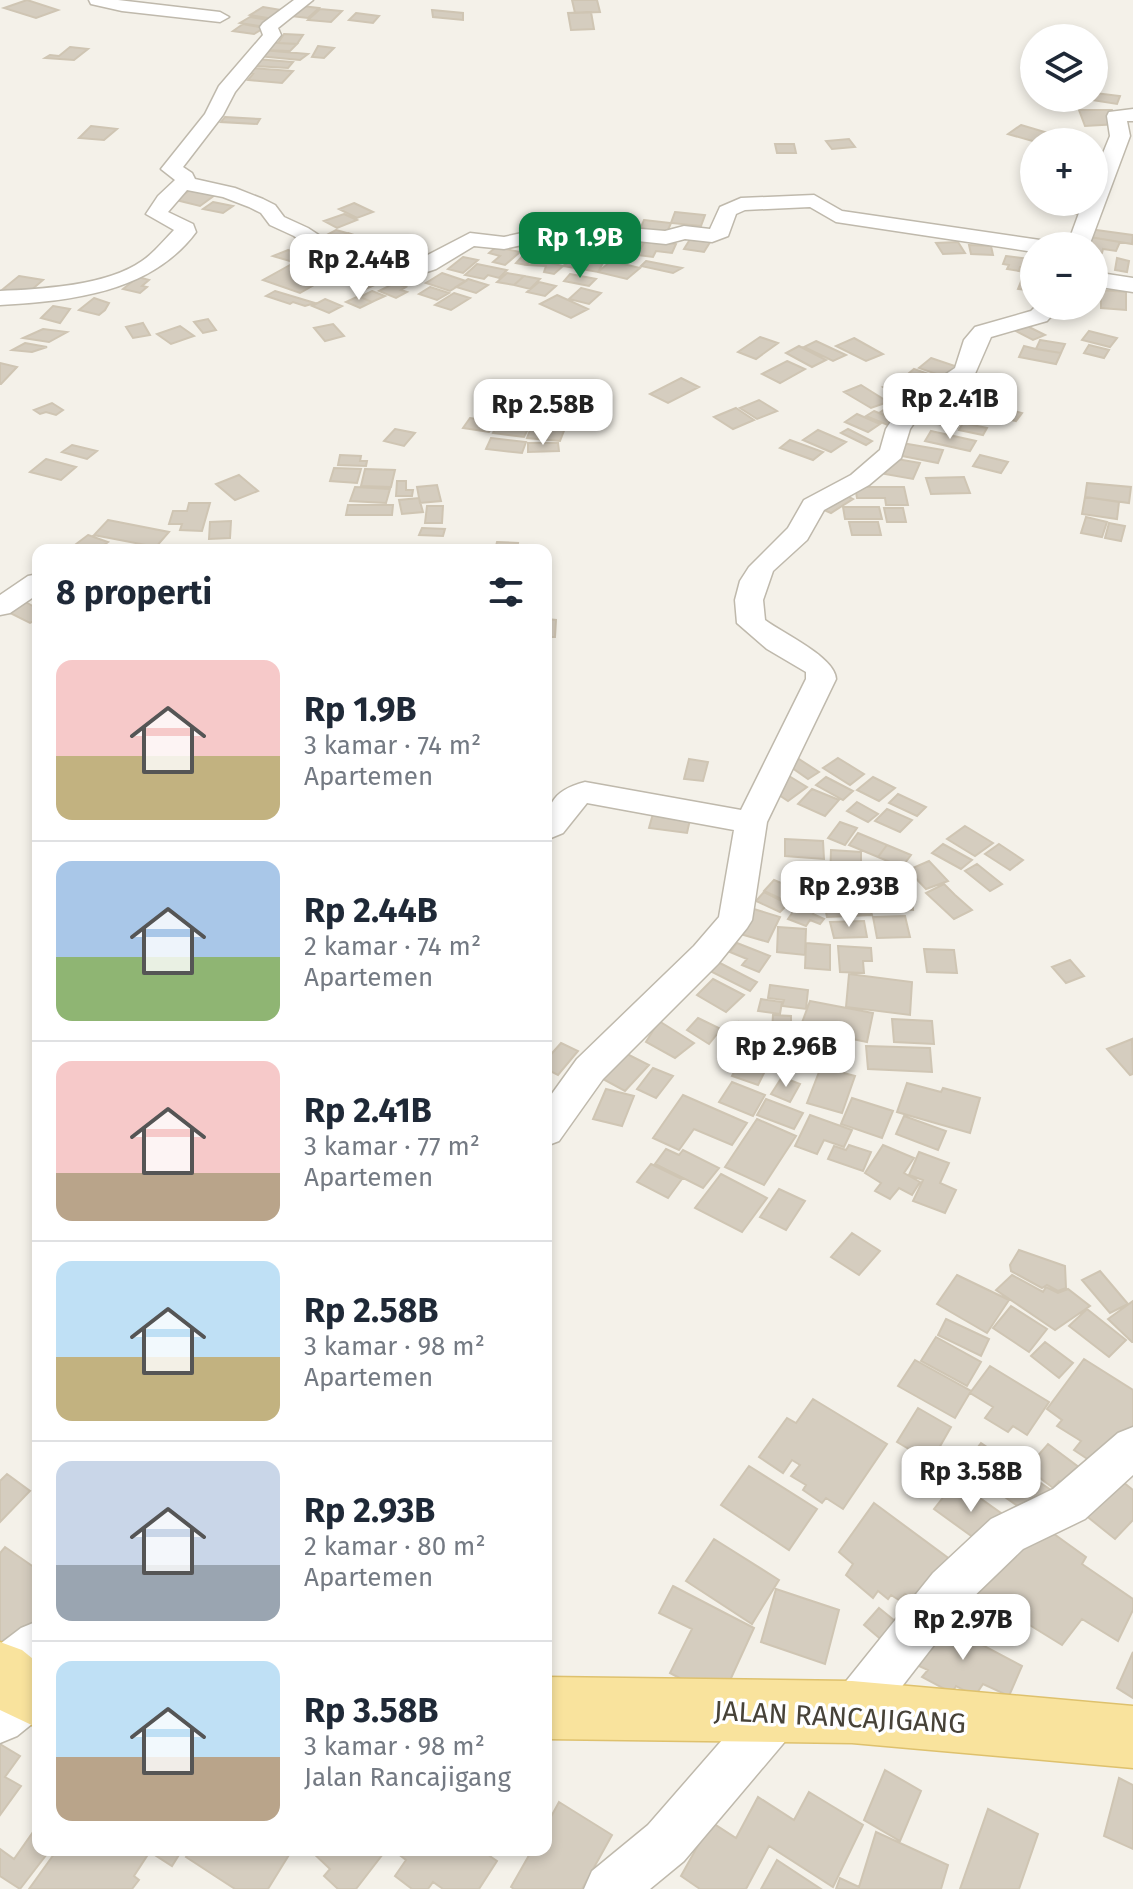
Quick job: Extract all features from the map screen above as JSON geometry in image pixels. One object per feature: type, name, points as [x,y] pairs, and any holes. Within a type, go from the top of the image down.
[{"type":"main road","name":"JALAN RANCAJIGANG","points":[[552,1708],[852,1712],[1133,1737]]},
{"type":"street","points":[[97,0],[122,6],[220,17]]},
{"type":"street","points":[[0,298],[64,295],[132,274],[149,266],[185,232],[186,228],[156,212],[183,183],[185,177],[173,172],[173,165],[214,115],[226,90],[272,35],[269,27],[305,0]]},
{"type":"street","points":[[1108,166],[1120,136],[1116,116],[1133,115]]},
{"type":"street","points":[[183,183],[228,192],[256,203],[268,209],[277,221],[301,232],[332,254],[388,278],[428,264],[470,239],[504,243],[531,237],[618,233],[666,238],[684,232],[712,236],[721,232],[727,211],[733,205],[756,203],[814,201],[836,216],[1020,243]]},
{"type":"street","points":[[1108,281],[1133,285]]},
{"type":"street","points":[[552,1123],[590,1069],[706,955],[735,920],[751,822],[815,692],[821,671],[814,663],[777,643],[751,623],[748,590],[765,564],[809,521],[813,506],[860,480],[892,453],[898,429],[912,408],[966,371],[976,340],[983,332],[1025,320]]},
{"type":"street","points":[[0,607],[32,586]]},
{"type":"street","points":[[552,826],[573,796],[585,792],[751,822]]},
{"type":"street","points":[[852,1712],[949,1589],[1007,1534],[1069,1504],[1133,1447]]},
{"type":"street","points":[[610,1889],[666,1843],[781,1709]]},
{"type":"building","points":[[27,0],[58,10],[36,18],[4,8]]},
{"type":"building","points":[[572,0],[597,0],[600,12],[575,13]]},
{"type":"building","points":[[302,6],[319,8],[308,18],[291,16]]},
{"type":"building","points":[[263,7],[287,11],[274,19],[250,15]]},
{"type":"building","points":[[320,9],[342,11],[331,22],[308,20]]},
{"type":"building","points":[[432,10],[463,13],[463,20],[433,17]]},
{"type":"building","points":[[591,12],[594,29],[571,30],[568,13]]},
{"type":"building","points":[[356,13],[379,16],[373,23],[349,20]]},
{"type":"building","points":[[250,17],[276,21],[266,27],[240,23]]},
{"type":"building","points":[[243,24],[264,28],[254,34],[233,31]]},
{"type":"building","points":[[284,34],[303,35],[297,44],[278,43]]},
{"type":"building","points":[[267,41],[297,44],[290,51],[262,50]]},
{"type":"building","points":[[318,46],[334,48],[324,58],[312,57]]},
{"type":"building","points":[[70,47],[88,49],[74,60],[45,58],[59,56]]},
{"type":"building","points":[[262,50],[308,54],[300,60],[257,56]]},
{"type":"building","points":[[256,59],[293,62],[288,68],[252,66]]},
{"type":"building","points":[[252,68],[293,71],[282,83],[248,80],[253,74],[247,73]]},
{"type":"building","points":[[1108,95],[1120,96],[1117,104],[1108,103]]},
{"type":"building","points":[[1112,110],[1118,124],[1085,126],[1080,112]]},
{"type":"building","points":[[225,117],[260,119],[257,124],[221,122]]},
{"type":"building","points":[[1021,125],[1031,128],[1020,128],[1020,137],[1008,134]]},
{"type":"building","points":[[91,126],[117,129],[104,140],[79,138]]},
{"type":"building","points":[[849,139],[855,147],[832,149],[826,141]]},
{"type":"building","points":[[775,144],[794,144],[796,153],[777,153]]},
{"type":"building","points":[[190,190],[215,195],[200,206],[176,200]]},
{"type":"building","points":[[213,202],[233,206],[223,213],[203,209]]},
{"type":"building","points":[[354,203],[373,212],[357,218],[339,209]]},
{"type":"building","points":[[675,212],[705,215],[701,226],[671,223]]},
{"type":"building","points":[[344,214],[357,220],[337,228],[324,221]]},
{"type":"building","points":[[644,220],[671,223],[666,235],[639,232]]},
{"type":"building","points":[[1089,229],[1133,235],[1132,244],[1108,240],[1108,232],[1087,232]]},
{"type":"building","points":[[336,230],[347,233],[328,244],[317,240]]},
{"type":"building","points":[[348,233],[360,237],[339,249],[327,245]]},
{"type":"building","points":[[692,236],[712,239],[704,252],[684,249]]},
{"type":"building","points":[[624,237],[618,248],[590,246],[594,238]]},
{"type":"building","points":[[548,239],[569,243],[564,249],[572,250],[565,258],[537,253]]},
{"type":"building","points":[[645,240],[676,244],[672,253],[656,251],[653,257],[637,255]]},
{"type":"building","points":[[1108,240],[1120,242],[1116,251],[1108,250]]},
{"type":"building","points":[[627,241],[644,243],[638,253],[621,251]]},
{"type":"building","points":[[958,242],[965,253],[943,254],[936,243]]},
{"type":"building","points":[[969,245],[991,246],[993,255],[971,254]]},
{"type":"building","points":[[361,246],[384,254],[371,261],[347,253]]},
{"type":"building","points":[[496,247],[520,252],[505,265],[493,262],[500,256],[489,253]]},
{"type":"building","points":[[585,247],[608,251],[599,261],[575,258]]},
{"type":"building","points":[[288,250],[304,255],[293,262],[273,256]]},
{"type":"building","points":[[527,251],[537,253],[526,265],[516,263]]},
{"type":"building","points":[[322,252],[336,262],[313,269],[299,259]]},
{"type":"building","points":[[1006,256],[1020,258],[1019,271],[1007,269],[1009,265],[1003,264]]},
{"type":"building","points":[[463,257],[478,260],[463,273],[448,269]]},
{"type":"building","points":[[575,258],[603,263],[598,272],[563,266]]},
{"type":"building","points":[[1117,258],[1129,261],[1127,272],[1115,270]]},
{"type":"building","points":[[533,259],[563,266],[554,274],[544,272],[546,266],[526,265]]},
{"type":"building","points":[[611,261],[640,268],[627,279],[598,272]]},
{"type":"building","points":[[646,261],[682,268],[673,273],[641,266]]},
{"type":"building","points":[[336,262],[351,273],[337,278],[313,269]]},
{"type":"building","points":[[477,264],[507,270],[499,278],[465,275]]},
{"type":"building","points":[[290,265],[308,271],[295,278],[314,285],[300,293],[263,280]]},
{"type":"building","points":[[313,269],[337,278],[326,284],[302,275]]},
{"type":"building","points":[[359,271],[382,282],[363,290],[337,278]]},
{"type":"building","points":[[442,273],[466,281],[450,291],[426,283]]},
{"type":"building","points":[[507,273],[524,276],[514,285],[497,282]]},
{"type":"building","points":[[570,274],[596,279],[589,286],[564,281]]},
{"type":"building","points":[[19,276],[43,280],[28,293],[3,289]]},
{"type":"building","points":[[524,276],[540,279],[530,289],[514,285]]},
{"type":"building","points":[[138,277],[149,280],[140,293],[123,289]]},
{"type":"building","points":[[468,279],[488,285],[476,293],[456,287]]},
{"type":"building","points":[[539,282],[556,286],[545,296],[527,292]]},
{"type":"building","points":[[395,283],[406,287],[401,290],[407,292],[396,298],[379,291]]},
{"type":"building","points":[[430,287],[449,293],[437,300],[419,294]]},
{"type":"building","points":[[581,288],[601,293],[589,304],[569,299]]},
{"type":"building","points":[[275,291],[315,303],[305,306],[290,304],[266,296]]},
{"type":"building","points":[[372,291],[385,296],[372,302],[360,297]]},
{"type":"building","points":[[1108,291],[1126,292],[1126,310],[1108,309]]},
{"type":"building","points":[[454,293],[470,298],[451,310],[435,305]]},
{"type":"building","points":[[557,295],[588,309],[571,318],[540,304]]},
{"type":"building","points":[[359,296],[372,302],[360,308],[346,302]]},
{"type":"building","points":[[94,298],[109,303],[99,315],[79,310]]},
{"type":"building","points":[[325,299],[342,306],[329,313],[312,306]]},
{"type":"building","points":[[53,306],[70,309],[60,323],[41,318]]},
{"type":"building","points":[[208,319],[216,330],[203,333],[194,322]]},
{"type":"building","points":[[143,323],[150,335],[133,338],[126,327]]},
{"type":"building","points":[[333,324],[344,336],[325,341],[314,328]]},
{"type":"building","points":[[1023,324],[1045,335],[1033,340],[1012,329]]},
{"type":"building","points":[[180,326],[194,336],[171,344],[157,334]]},
{"type":"building","points":[[43,329],[67,332],[49,342],[23,338]]},
{"type":"building","points":[[1089,331],[1117,338],[1110,347],[1082,340]]},
{"type":"building","points":[[760,337],[778,343],[756,359],[738,352]]},
{"type":"building","points":[[854,338],[883,354],[866,361],[836,346]]},
{"type":"building","points":[[1040,340],[1065,344],[1061,353],[1036,349]]},
{"type":"building","points":[[816,341],[846,355],[833,361],[804,347]]},
{"type":"building","points":[[25,343],[47,347],[32,352],[12,350]]},
{"type":"building","points":[[1089,345],[1109,350],[1104,358],[1084,353]]},
{"type":"building","points":[[799,346],[826,360],[812,367],[786,353]]},
{"type":"building","points":[[1024,346],[1061,353],[1056,364],[1019,357]]},
{"type":"building","points":[[931,358],[958,367],[945,377],[919,368]]},
{"type":"building","points":[[787,361],[805,369],[780,383],[762,374]]},
{"type":"building","points":[[0,363],[17,367],[1,384],[0,384]]},
{"type":"building","points":[[914,369],[943,379],[930,390],[901,380]]},
{"type":"building","points":[[980,374],[1012,382],[1001,398],[969,390]]},
{"type":"building","points":[[681,378],[699,387],[668,403],[650,394]]},
{"type":"building","points":[[895,383],[919,397],[906,402],[883,387]]},
{"type":"building","points":[[861,385],[888,402],[871,408],[844,392]]},
{"type":"building","points":[[517,394],[538,395],[534,410],[513,408]]},
{"type":"building","points":[[963,399],[1022,413],[1016,421],[958,407]]},
{"type":"building","points":[[759,400],[777,411],[757,419],[740,408]]},
{"type":"building","points":[[52,403],[63,410],[56,415],[40,414],[34,410]]},
{"type":"building","points":[[478,403],[494,404],[492,413],[476,413]]},
{"type":"building","points":[[894,403],[909,409],[894,419],[879,413]]},
{"type":"building","points":[[929,404],[966,413],[957,428],[920,420]]},
{"type":"building","points":[[736,408],[754,420],[733,429],[714,417]]},
{"type":"building","points":[[874,411],[898,421],[890,426],[866,416]]},
{"type":"building","points":[[857,414],[880,424],[868,432],[845,422]]},
{"type":"building","points":[[470,418],[495,422],[489,432],[463,428]]},
{"type":"building","points":[[534,420],[567,423],[560,441],[527,438]]},
{"type":"building","points":[[499,421],[530,425],[524,437],[493,433]]},
{"type":"building","points":[[963,423],[987,428],[983,435],[959,430]]},
{"type":"building","points":[[395,429],[415,433],[404,446],[384,441]]},
{"type":"building","points":[[848,429],[872,441],[866,445],[841,433]]},
{"type":"building","points":[[818,430],[846,442],[831,452],[803,440]]},
{"type":"building","points":[[931,431],[976,441],[970,451],[925,441]]},
{"type":"building","points":[[491,438],[526,442],[522,453],[486,449]]},
{"type":"building","points":[[790,440],[823,452],[813,460],[780,448]]},
{"type":"building","points":[[528,443],[558,443],[559,451],[528,452]]},
{"type":"building","points":[[902,443],[943,450],[938,463],[897,455]]},
{"type":"building","points":[[72,445],[97,451],[87,459],[62,452]]},
{"type":"building","points":[[340,455],[361,456],[360,461],[367,461],[366,466],[338,465]]},
{"type":"building","points":[[980,455],[1008,462],[1001,473],[973,466]]},
{"type":"building","points":[[891,458],[920,463],[913,479],[885,474]]},
{"type":"building","points":[[46,459],[76,467],[61,480],[30,472]]},
{"type":"building","points":[[334,468],[361,469],[357,483],[330,481]]},
{"type":"building","points":[[365,469],[395,470],[391,487],[361,486]]},
{"type":"building","points":[[239,475],[258,491],[235,500],[216,484]]},
{"type":"building","points":[[964,477],[970,493],[931,494],[926,478]]},
{"type":"building","points":[[397,481],[406,481],[406,490],[413,490],[412,496],[396,496]]},
{"type":"building","points":[[1087,483],[1131,487],[1129,503],[1085,497]]},
{"type":"building","points":[[437,485],[441,501],[420,503],[417,487]]},
{"type":"building","points":[[355,487],[390,489],[386,503],[350,501]]},
{"type":"building","points":[[855,487],[904,487],[908,505],[886,505],[885,498],[857,498]]},
{"type":"building","points":[[839,492],[853,499],[831,513],[817,507]]},
{"type":"building","points":[[1085,497],[1119,502],[1117,519],[1082,514]]},
{"type":"building","points":[[419,498],[423,512],[402,514],[399,500]]},
{"type":"building","points":[[189,503],[210,503],[202,531],[180,530],[182,524],[169,524],[173,511],[187,511]]},
{"type":"building","points":[[348,505],[393,505],[392,515],[346,515]]},
{"type":"building","points":[[427,506],[443,506],[442,523],[425,523]]},
{"type":"building","points":[[843,507],[879,507],[882,519],[845,519]]},
{"type":"building","points":[[884,508],[903,508],[906,522],[887,522]]},
{"type":"building","points":[[1086,517],[1107,522],[1102,537],[1081,533]]},
{"type":"building","points":[[108,520],[169,532],[159,544],[140,544],[94,535]]},
{"type":"building","points":[[231,521],[230,538],[209,539],[210,522]]},
{"type":"building","points":[[849,522],[878,522],[881,535],[852,535]]},
{"type":"building","points":[[1109,523],[1125,526],[1121,541],[1105,538]]},
{"type":"building","points":[[422,528],[445,529],[443,536],[419,535]]},
{"type":"building","points":[[88,535],[108,542],[105,544],[76,544]]},
{"type":"building","points":[[22,600],[32,606],[32,622],[30,623],[4,610]]},
{"type":"building","points":[[552,620],[556,620],[555,637],[552,637]]},
{"type":"building","points":[[838,758],[864,774],[850,785],[823,768]]},
{"type":"building","points":[[689,759],[708,762],[703,781],[684,779]]},
{"type":"building","points":[[799,759],[819,772],[808,779],[788,765]]},
{"type":"building","points":[[789,776],[807,787],[788,801],[770,789]]},
{"type":"building","points":[[826,777],[853,791],[843,800],[816,785]]},
{"type":"building","points":[[873,777],[895,788],[879,801],[857,790]]},
{"type":"building","points":[[812,789],[839,800],[825,816],[798,804]]},
{"type":"building","points":[[898,794],[926,807],[917,816],[889,803]]},
{"type":"building","points":[[857,802],[878,814],[868,822],[847,811]]},
{"type":"building","points":[[887,809],[912,820],[900,832],[875,821]]},
{"type":"building","points":[[654,810],[691,815],[687,833],[649,828]]},
{"type":"building","points":[[840,822],[857,828],[845,845],[828,838]]},
{"type":"building","points":[[965,826],[993,843],[975,856],[947,839]]},
{"type":"building","points":[[858,833],[887,845],[878,857],[849,845]]},
{"type":"building","points":[[785,839],[823,841],[824,859],[785,856]]},
{"type":"building","points":[[943,844],[972,860],[961,869],[932,853]]},
{"type":"building","points":[[999,844],[1023,860],[1010,870],[985,854]]},
{"type":"building","points":[[887,845],[911,855],[902,867],[878,857]]},
{"type":"building","points":[[831,850],[861,852],[861,884],[830,881]]},
{"type":"building","points":[[929,861],[948,881],[926,889],[908,870]]},
{"type":"building","points":[[977,864],[1002,884],[990,891],[965,871]]},
{"type":"building","points":[[807,873],[827,873],[829,889],[809,889]]},
{"type":"building","points":[[774,880],[800,891],[790,903],[764,891]]},
{"type":"building","points":[[944,884],[972,910],[954,919],[926,893]]},
{"type":"building","points":[[764,892],[788,904],[780,912],[756,901]]},
{"type":"building","points":[[804,896],[822,902],[813,914],[824,919],[820,924],[810,920],[806,926],[788,919]]},
{"type":"building","points":[[878,896],[912,897],[913,910],[879,908]]},
{"type":"building","points":[[867,897],[872,915],[827,917],[823,898]]},
{"type":"building","points":[[747,907],[780,917],[768,942],[733,932]]},
{"type":"building","points":[[905,916],[910,937],[877,938],[873,917]]},
{"type":"building","points":[[864,921],[867,937],[834,938],[830,922]]},
{"type":"building","points":[[778,927],[806,929],[805,955],[777,952]]},
{"type":"building","points":[[737,943],[770,956],[759,972],[742,965],[747,959],[730,952]]},
{"type":"building","points":[[806,943],[830,945],[830,970],[805,968]]},
{"type":"building","points":[[838,946],[871,948],[872,961],[863,961],[864,973],[840,972]]},
{"type":"building","points":[[924,949],[954,950],[957,973],[927,972]]},
{"type":"building","points":[[1070,960],[1084,976],[1066,983],[1052,967]]},
{"type":"building","points":[[718,962],[757,982],[750,991],[710,971]]},
{"type":"building","points":[[849,974],[912,982],[910,1015],[846,1007]]},
{"type":"building","points":[[713,979],[744,995],[726,1012],[697,995]]},
{"type":"building","points":[[770,985],[808,990],[806,1009],[782,1006],[784,1000],[768,998]]},
{"type":"building","points":[[761,999],[782,1002],[780,1014],[758,1011]]},
{"type":"building","points":[[810,1001],[873,1013],[867,1042],[800,1028]]},
{"type":"building","points":[[773,1015],[791,1016],[791,1032],[772,1031]]},
{"type":"building","points":[[698,1018],[721,1029],[709,1044],[687,1030]]},
{"type":"building","points":[[892,1019],[932,1021],[934,1044],[894,1042]]},
{"type":"building","points":[[659,1021],[694,1043],[675,1058],[646,1042]]},
{"type":"building","points":[[739,1022],[778,1034],[770,1053],[730,1041]]},
{"type":"building","points":[[804,1036],[840,1045],[836,1063],[798,1054]]},
{"type":"building","points":[[1132,1039],[1133,1074],[1130,1075],[1107,1049]]},
{"type":"building","points":[[561,1043],[578,1051],[558,1075],[552,1072],[552,1053]]},
{"type":"building","points":[[866,1046],[930,1048],[932,1072],[868,1069]]},
{"type":"building","points":[[747,1048],[772,1057],[758,1085],[732,1076]]},
{"type":"building","points":[[625,1053],[649,1065],[625,1091],[601,1078]]},
{"type":"building","points":[[821,1067],[855,1076],[842,1113],[807,1103]]},
{"type":"building","points":[[653,1068],[673,1076],[656,1098],[637,1089]]},
{"type":"building","points":[[782,1077],[800,1084],[790,1102],[771,1094]]},
{"type":"building","points":[[732,1082],[765,1095],[753,1116],[719,1102]]},
{"type":"building","points":[[907,1083],[980,1098],[970,1133],[897,1112]]},
{"type":"building","points":[[606,1089],[634,1096],[622,1126],[593,1119]]},
{"type":"building","points":[[683,1095],[747,1123],[732,1145],[694,1129],[679,1150],[653,1138]]},
{"type":"building","points":[[852,1098],[893,1111],[882,1138],[841,1124]]},
{"type":"building","points":[[766,1099],[803,1113],[794,1129],[757,1115]]},
{"type":"building","points":[[810,1115],[852,1130],[844,1147],[824,1140],[817,1154],[795,1146]]},
{"type":"building","points":[[904,1116],[946,1131],[938,1150],[896,1134]]},
{"type":"building","points":[[757,1119],[796,1136],[764,1185],[725,1167]]},
{"type":"building","points":[[849,1145],[871,1152],[863,1171],[828,1159],[834,1146],[846,1150]]},
{"type":"building","points":[[883,1145],[914,1158],[904,1173],[920,1182],[912,1195],[899,1188],[890,1199],[875,1191],[881,1183],[865,1173]]},
{"type":"building","points":[[666,1149],[679,1155],[683,1150],[719,1168],[703,1188],[655,1164]]},
{"type":"building","points":[[919,1152],[949,1163],[940,1183],[956,1190],[945,1213],[913,1201],[923,1180],[909,1175]]},
{"type":"building","points":[[651,1164],[682,1179],[668,1198],[637,1182]]},
{"type":"building","points":[[721,1174],[767,1198],[742,1232],[695,1208]]},
{"type":"building","points":[[779,1189],[805,1201],[786,1230],[760,1217]]},
{"type":"building","points":[[852,1233],[880,1251],[859,1275],[831,1257]]},
{"type":"building","points":[[1019,1250],[1065,1266],[1066,1288],[1058,1291],[1047,1285],[1042,1288],[1011,1271],[1010,1265]]},
{"type":"building","points":[[1100,1271],[1128,1304],[1110,1313],[1082,1280]]},
{"type":"building","points":[[957,1275],[1009,1300],[987,1333],[937,1304]]},
{"type":"building","points":[[1012,1275],[1043,1292],[1046,1287],[1058,1293],[1068,1289],[1090,1306],[1055,1330],[996,1290]]},
{"type":"building","points":[[1133,1301],[1133,1342],[1132,1342],[1108,1319]]},
{"type":"building","points":[[1011,1306],[1047,1329],[1029,1352],[993,1328]]},
{"type":"building","points":[[1087,1309],[1126,1340],[1109,1357],[1069,1326]]},
{"type":"building","points":[[946,1319],[989,1339],[981,1356],[938,1335]]},
{"type":"building","points":[[936,1337],[981,1362],[967,1386],[921,1361]]},
{"type":"building","points":[[1045,1342],[1073,1363],[1059,1378],[1031,1356]]},
{"type":"building","points":[[1084,1359],[1133,1390],[1133,1436],[1095,1464],[1074,1450],[1081,1441],[1057,1426],[1062,1420],[1047,1409]]},
{"type":"building","points":[[915,1360],[971,1391],[955,1418],[898,1386]]},
{"type":"building","points":[[990,1366],[1049,1402],[1027,1435],[1013,1426],[1008,1432],[985,1418],[993,1407],[970,1393]]},
{"type":"building","points":[[813,1399],[887,1444],[843,1509],[826,1498],[822,1503],[803,1490],[806,1485],[791,1476],[800,1465],[792,1460],[783,1473],[759,1457],[787,1418],[796,1423]]},
{"type":"building","points":[[918,1408],[951,1427],[931,1462],[897,1442]]},
{"type":"building","points":[[981,1443],[1051,1490],[1032,1516],[992,1488],[988,1493],[958,1473]]},
{"type":"building","points":[[1048,1444],[1088,1474],[1073,1491],[1059,1481],[1053,1488],[1027,1468]]},
{"type":"building","points":[[749,1466],[817,1509],[789,1550],[721,1505]]},
{"type":"building","points":[[7,1474],[30,1491],[0,1522],[0,1481]]},
{"type":"building","points":[[1113,1474],[1133,1490],[1133,1520],[1115,1539],[1079,1510]]},
{"type":"building","points":[[956,1481],[1008,1518],[985,1546],[934,1509]]},
{"type":"building","points":[[874,1503],[951,1560],[918,1603],[905,1594],[899,1600],[891,1595],[888,1599],[878,1591],[873,1598],[846,1575],[853,1564],[839,1552]]},
{"type":"building","points":[[1040,1524],[1086,1557],[1082,1564],[1133,1599],[1133,1610],[1118,1641],[1082,1619],[1062,1645],[1010,1613],[1005,1621],[961,1593]]},
{"type":"building","points":[[714,1539],[779,1580],[752,1624],[686,1581]]},
{"type":"building","points":[[5,1547],[32,1566],[32,1628],[13,1650],[0,1641],[0,1553]]},
{"type":"building","points":[[673,1586],[754,1628],[721,1700],[670,1673],[692,1629],[659,1613]]},
{"type":"building","points":[[776,1589],[839,1610],[825,1664],[761,1642]]},
{"type":"building","points":[[879,1608],[906,1630],[891,1648],[864,1625]]},
{"type":"building","points":[[933,1619],[1022,1666],[1009,1696],[983,1684],[975,1696],[956,1686],[952,1693],[922,1677],[928,1670],[919,1666],[922,1660],[912,1655]]},
{"type":"building","points":[[1133,1652],[1133,1698],[1117,1688]]},
{"type":"building","points":[[0,1744],[20,1756],[5,1777],[21,1786],[0,1815]]},
{"type":"building","points":[[885,1770],[921,1791],[900,1841],[864,1820]]},
{"type":"building","points":[[1119,1778],[1133,1785],[1133,1849],[1104,1836]]},
{"type":"building","points":[[809,1792],[863,1825],[833,1887],[769,1846],[746,1889],[700,1889],[681,1876],[711,1822],[736,1838],[758,1797],[794,1820]]},
{"type":"building","points":[[559,1802],[612,1835],[582,1889],[514,1889],[511,1887],[529,1856],[552,1856],[552,1815]]},
{"type":"building","points":[[988,1809],[1038,1834],[1019,1889],[960,1889]]},
{"type":"building","points":[[876,1832],[948,1865],[941,1889],[836,1889],[840,1878],[859,1887]]},
{"type":"building","points":[[32,1834],[32,1856],[45,1856],[20,1889],[0,1876],[0,1849],[14,1859]]},
{"type":"building","points":[[53,1856],[147,1856],[134,1876],[139,1880],[132,1889],[29,1889]]},
{"type":"building","points":[[156,1856],[178,1856],[172,1866]]},
{"type":"building","points":[[288,1856],[268,1889],[235,1889],[186,1857]]},
{"type":"building","points":[[316,1856],[381,1856],[356,1889],[338,1889],[324,1876],[330,1869]]},
{"type":"building","points":[[401,1856],[490,1856],[497,1861],[479,1889],[443,1889],[433,1882],[428,1889],[412,1889],[395,1876],[406,1860]]},
{"type":"building","points":[[777,1860],[821,1889],[761,1889]]}]
